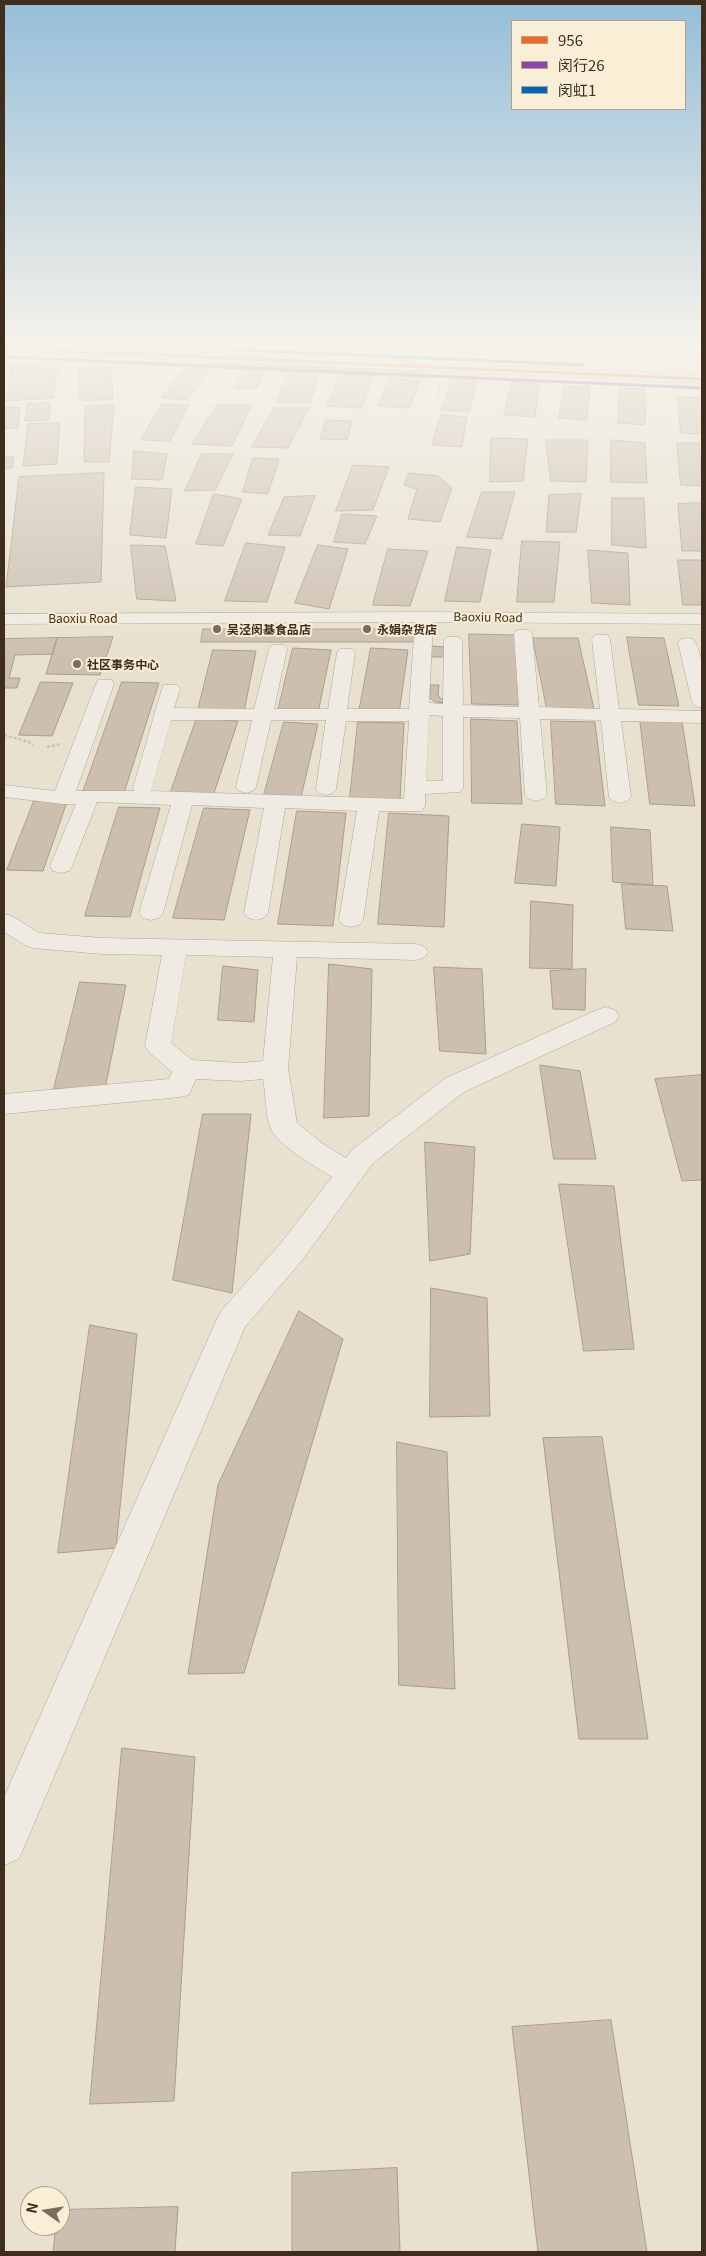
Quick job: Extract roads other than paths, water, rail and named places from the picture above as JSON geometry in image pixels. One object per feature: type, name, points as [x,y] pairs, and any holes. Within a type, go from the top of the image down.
[{"type":"street","name":"Baoxiu Road","points":[[4,619],[424,617],[702,619]]},
{"type":"street","points":[[4,792],[64,798],[183,799],[414,806],[424,617]]},
{"type":"street","points":[[523,634],[536,795]]},
{"type":"street","points":[[600,639],[620,797]]},
{"type":"street","points":[[415,787],[453,788],[453,641]]},
{"type":"street","points":[[687,643],[702,702]]},
{"type":"street","points":[[246,787],[278,649]]},
{"type":"street","points":[[326,789],[346,653]]},
{"type":"street","points":[[64,798],[104,684]]},
{"type":"street","points":[[143,788],[170,689]]},
{"type":"street","points":[[163,714],[338,714],[453,710],[702,717]]},
{"type":"street","points":[[61,866],[89,797]]},
{"type":"street","points":[[151,913],[183,799]]},
{"type":"street","points":[[256,913],[275,803]]},
{"type":"street","points":[[351,920],[368,804]]},
{"type":"street","points":[[4,921],[33,940],[102,946],[416,952]]},
{"type":"street","points":[[175,948],[158,1046],[186,1069],[241,1072],[275,1069]]},
{"type":"street","points":[[286,950],[275,1069],[284,1127],[313,1151],[349,1174]]},
{"type":"street","points":[[4,1844],[233,1319],[292,1251],[363,1156],[455,1085],[606,1016]]},
{"type":"street","points":[[4,1104],[180,1088],[186,1069]]},
{"type":"place","name":"吴泾闵基食品店","points":[[217,629]]},
{"type":"place","name":"永娟杂货店","points":[[367,629]]},
{"type":"place","name":"社区事务中心","points":[[77,664]]}]
